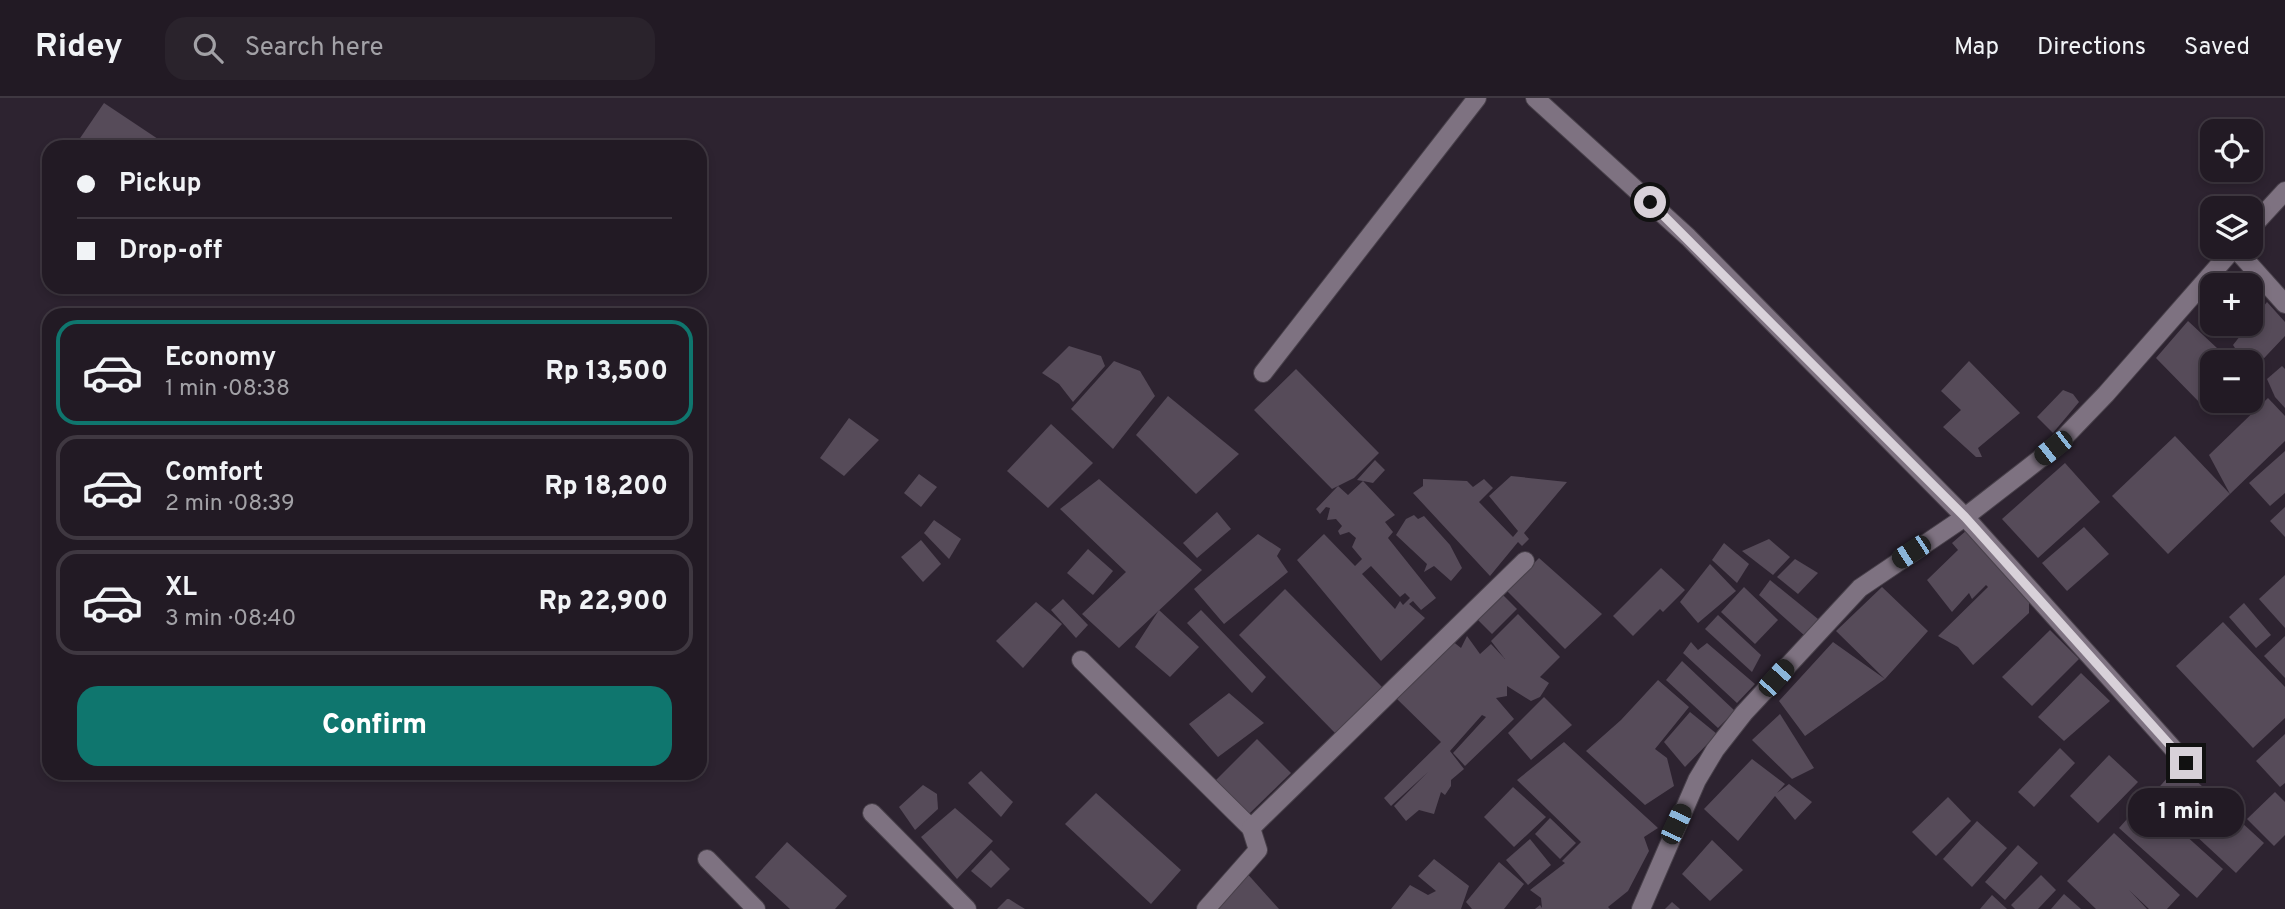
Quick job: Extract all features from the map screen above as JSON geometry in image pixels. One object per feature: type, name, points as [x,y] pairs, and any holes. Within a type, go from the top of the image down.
[{"type":"street","points":[[1263,373],[1477,98]]},
{"type":"street","points":[[1535,98],[1688,237],[1965,517],[2186,763]]},
{"type":"street","points":[[2263,215],[2285,191]]},
{"type":"street","points":[[1642,909],[1697,780],[1715,750],[1744,713],[1860,588],[1965,517],[2053,448],[2106,394],[2224,259]]},
{"type":"street","points":[[2246,259],[2285,304]]},
{"type":"street","points":[[1251,828],[1525,561]]},
{"type":"street","points":[[1081,660],[1251,828],[1258,850],[1206,909]]},
{"type":"street","points":[[872,813],[967,909]]},
{"type":"street","points":[[707,859],[756,909]]},
{"type":"building","points":[[104,103],[160,140],[79,140]]},
{"type":"building","points":[[2267,302],[2285,322],[2285,336],[2263,359],[2263,350],[2236,350],[2233,345],[2240,336],[2263,336],[2263,307]]},
{"type":"building","points":[[2188,321],[2200,332],[2200,336],[2204,336],[2219,350],[2200,350],[2200,403],[2156,358]]},
{"type":"building","points":[[1069,346],[1101,356],[1105,366],[1073,402],[1059,384],[1042,373]]},
{"type":"building","points":[[1114,361],[1140,371],[1155,396],[1113,449],[1071,409]]},
{"type":"building","points":[[1969,361],[2020,413],[1978,448],[1982,457],[1976,457],[1943,427],[1961,410],[1941,391]]},
{"type":"building","points":[[2282,366],[2285,369],[2285,408],[2275,397],[2267,379]]},
{"type":"building","points":[[1296,369],[1379,453],[1354,478],[1332,489],[1254,410]]},
{"type":"building","points":[[2063,390],[2073,394],[2079,402],[2053,433],[2037,417]]},
{"type":"building","points":[[1168,396],[1239,454],[1196,494],[1136,435]]},
{"type":"building","points":[[2268,398],[2285,416],[2285,441],[2230,494],[2209,455],[2252,413],[2263,413],[2263,403]]},
{"type":"building","points":[[849,418],[879,440],[844,476],[820,458]]},
{"type":"building","points":[[1051,424],[1093,463],[1048,508],[1007,471]]},
{"type":"building","points":[[2175,436],[2230,494],[2168,554],[2112,496]]},
{"type":"building","points":[[2285,451],[2285,493],[2270,506],[2249,483]]},
{"type":"building","points":[[1375,460],[1385,470],[1373,483],[1357,480]]},
{"type":"building","points":[[2065,463],[2100,502],[2038,558],[2002,519]]},
{"type":"building","points":[[919,474],[937,487],[921,507],[904,493]]},
{"type":"building","points":[[1511,476],[1567,482],[1524,533],[1529,539],[1522,546],[1518,542],[1490,576],[1413,493],[1423,486],[1423,479],[1467,481],[1473,487],[1484,479],[1493,488],[1479,502],[1513,537],[1518,531],[1489,496]]},
{"type":"building","points":[[1099,479],[1202,570],[1119,648],[1082,614],[1126,572],[1060,509]]},
{"type":"building","points":[[1363,481],[1395,515],[1385,522],[1393,532],[1388,538],[1436,598],[1421,610],[1413,601],[1409,604],[1425,618],[1381,661],[1297,560],[1324,534],[1355,566],[1362,559],[1352,547],[1356,538],[1349,532],[1340,535],[1338,531],[1342,526],[1336,519],[1327,520],[1330,508],[1326,507],[1320,514],[1316,509],[1338,486],[1348,495]],"holes":[[[1371,566],[1400,597],[1405,593],[1410,598],[1403,605],[1400,601],[1395,609],[1362,574]]]},
{"type":"building","points":[[2285,507],[2285,537],[2270,521]]},
{"type":"building","points":[[1217,512],[1231,529],[1197,558],[1183,543]]},
{"type":"building","points":[[1414,515],[1418,519],[1424,516],[1450,545],[1462,568],[1451,581],[1434,566],[1424,572],[1427,564],[1396,535],[1406,519]]},
{"type":"building","points":[[934,520],[961,539],[949,559],[924,533]]},
{"type":"building","points":[[2084,527],[2109,554],[2067,591],[2042,563]]},
{"type":"building","points":[[1967,530],[2029,594],[2029,613],[1973,665],[1958,647],[1938,636],[1988,587],[1986,585],[1972,599],[1969,593],[1952,612],[1927,580],[1958,550],[1952,543]]},
{"type":"building","points":[[1258,534],[1281,549],[1277,556],[1288,572],[1224,624],[1194,589]]},
{"type":"building","points":[[1769,539],[1790,557],[1773,575],[1742,551]]},
{"type":"building","points":[[921,540],[941,564],[923,582],[901,557]]},
{"type":"building","points":[[1724,543],[1749,564],[1737,583],[1712,560]]},
{"type":"building","points":[[1088,549],[1113,571],[1093,595],[1067,573]]},
{"type":"building","points":[[1539,558],[1602,614],[1565,649],[1507,591]]},
{"type":"building","points":[[1795,559],[1818,573],[1798,594],[1777,577]]},
{"type":"building","points":[[1710,564],[1736,591],[1698,623],[1680,602]]},
{"type":"building","points":[[1661,568],[1685,590],[1663,612],[1660,609],[1633,636],[1613,616]]},
{"type":"building","points":[[2285,575],[2285,628],[2259,599]]},
{"type":"building","points":[[1770,580],[1818,619],[1805,636],[1759,595]]},
{"type":"building","points":[[1744,587],[1778,620],[1755,644],[1721,612]]},
{"type":"building","points":[[1882,587],[1928,631],[1885,679],[1836,631]]},
{"type":"building","points":[[1285,589],[1383,688],[1336,734],[1239,635]]},
{"type":"building","points":[[1501,593],[1517,609],[1492,634],[1476,618]]},
{"type":"building","points":[[1063,599],[1088,625],[1076,638],[1051,610]]},
{"type":"building","points":[[1036,602],[1062,624],[1023,668],[996,641]]},
{"type":"building","points":[[2244,603],[2271,635],[2256,648],[2229,617]]},
{"type":"building","points":[[1159,610],[1199,647],[1170,677],[1135,647]]},
{"type":"building","points":[[1201,610],[1266,677],[1252,693],[1187,623]]},
{"type":"building","points":[[1518,614],[1560,657],[1540,677],[1549,683],[1540,697],[1531,701],[1507,686],[1507,696],[1496,698],[1514,719],[1465,766],[1453,753],[1486,717],[1482,715],[1450,751],[1464,769],[1451,780],[1451,786],[1445,795],[1441,792],[1434,814],[1419,810],[1406,821],[1394,806],[1428,772],[1391,806],[1384,798],[1441,742],[1397,699],[1451,640],[1461,648],[1467,636],[1480,654],[1491,644],[1505,659],[1491,641]]},
{"type":"building","points":[[1718,615],[1761,655],[1752,672],[1705,629]]},
{"type":"building","points":[[2223,622],[2285,687],[2285,718],[2253,748],[2176,666]]},
{"type":"building","points":[[2050,630],[2079,659],[2032,706],[2002,677]]},
{"type":"building","points":[[2285,636],[2285,678],[2264,656]]},
{"type":"building","points":[[1691,642],[1698,650],[1707,643],[1755,684],[1737,703],[1683,653]]},
{"type":"building","points":[[1833,642],[1885,679],[1805,736],[1779,701]]},
{"type":"building","points":[[1682,661],[1735,711],[1718,728],[1666,680]]},
{"type":"building","points":[[2081,673],[2110,701],[2064,741],[2038,717]]},
{"type":"building","points":[[1658,680],[1689,707],[1655,749],[1667,758],[1674,786],[1645,805],[1586,751],[1621,720]]},
{"type":"building","points":[[1229,693],[1264,723],[1218,757],[1189,724]]},
{"type":"building","points":[[1544,697],[1572,725],[1531,760],[1508,733]]},
{"type":"building","points":[[1690,712],[1717,734],[1685,767],[1664,742]]},
{"type":"building","points":[[1780,714],[1814,768],[1792,779],[1752,740]]},
{"type":"building","points":[[2285,734],[2285,783],[2280,787],[2256,761]]},
{"type":"building","points":[[1257,739],[1291,773],[1249,814],[1216,780]]},
{"type":"building","points":[[1564,742],[1658,828],[1644,837],[1649,851],[1628,891],[1608,907],[1610,909],[1535,909],[1540,905],[1542,908],[1541,898],[1530,890],[1565,863],[1562,861],[1581,842],[1517,780]]},
{"type":"building","points":[[2060,748],[2075,763],[2034,807],[2018,792]]},
{"type":"building","points":[[2109,755],[2138,782],[2098,823],[2070,796]]},
{"type":"building","points":[[1752,759],[1785,784],[1777,793],[1789,784],[1812,802],[1795,820],[1775,796],[1738,841],[1704,809]]},
{"type":"building","points":[[2179,765],[2264,843],[2236,873],[2152,795]]},
{"type":"building","points":[[981,771],[1013,802],[1001,817],[968,783]]},
{"type":"building","points":[[923,785],[937,794],[938,809],[915,830],[899,807]]},
{"type":"building","points":[[1513,787],[1546,817],[1514,847],[1484,817]]},
{"type":"building","points":[[2275,792],[2285,802],[2285,835],[2274,846],[2247,819]]},
{"type":"building","points":[[1096,793],[1181,870],[1151,904],[1065,824]]},
{"type":"building","points":[[1948,797],[1971,821],[1936,856],[1912,832]]},
{"type":"building","points":[[2145,799],[2223,869],[2197,898],[2119,828]]},
{"type":"building","points":[[955,808],[993,841],[957,879],[921,837]]},
{"type":"building","points":[[1550,818],[1576,843],[1560,859],[1535,834]]},
{"type":"building","points":[[1977,821],[2007,848],[1972,887],[1943,859]]},
{"type":"building","points":[[2114,833],[2180,895],[2167,909],[2149,909],[2129,890],[2147,909],[2096,909],[2067,881]]},
{"type":"building","points":[[1530,839],[1551,865],[1528,885],[1506,860]]},
{"type":"building","points":[[1712,840],[1743,870],[1710,901],[1682,874]]},
{"type":"building","points":[[787,842],[847,896],[835,909],[790,909],[755,877]]},
{"type":"building","points":[[2018,845],[2038,863],[2005,900],[1985,882]]},
{"type":"building","points":[[991,850],[1010,869],[991,888],[971,871]]},
{"type":"building","points":[[1434,859],[1469,886],[1461,909],[1391,909],[1410,885],[1428,895],[1436,891],[1418,876]]},
{"type":"building","points":[[1499,862],[1524,884],[1504,909],[1472,909],[1466,902]]},
{"type":"building","points":[[1244,870],[1279,909],[1212,909]]},
{"type":"building","points":[[2041,875],[2056,890],[2038,909],[2015,909],[2011,905]]},
{"type":"building","points":[[2064,894],[2081,909],[2051,909]]},
{"type":"building","points":[[1992,895],[2007,909],[1980,909]]},
{"type":"building","points":[[1009,899],[1025,909],[997,909]]},
{"type":"building","points":[[1672,902],[1680,909],[1665,909]]},
{"type":"route","points":[[1650,202],[1688,237],[1965,517],[2186,763]]}]
